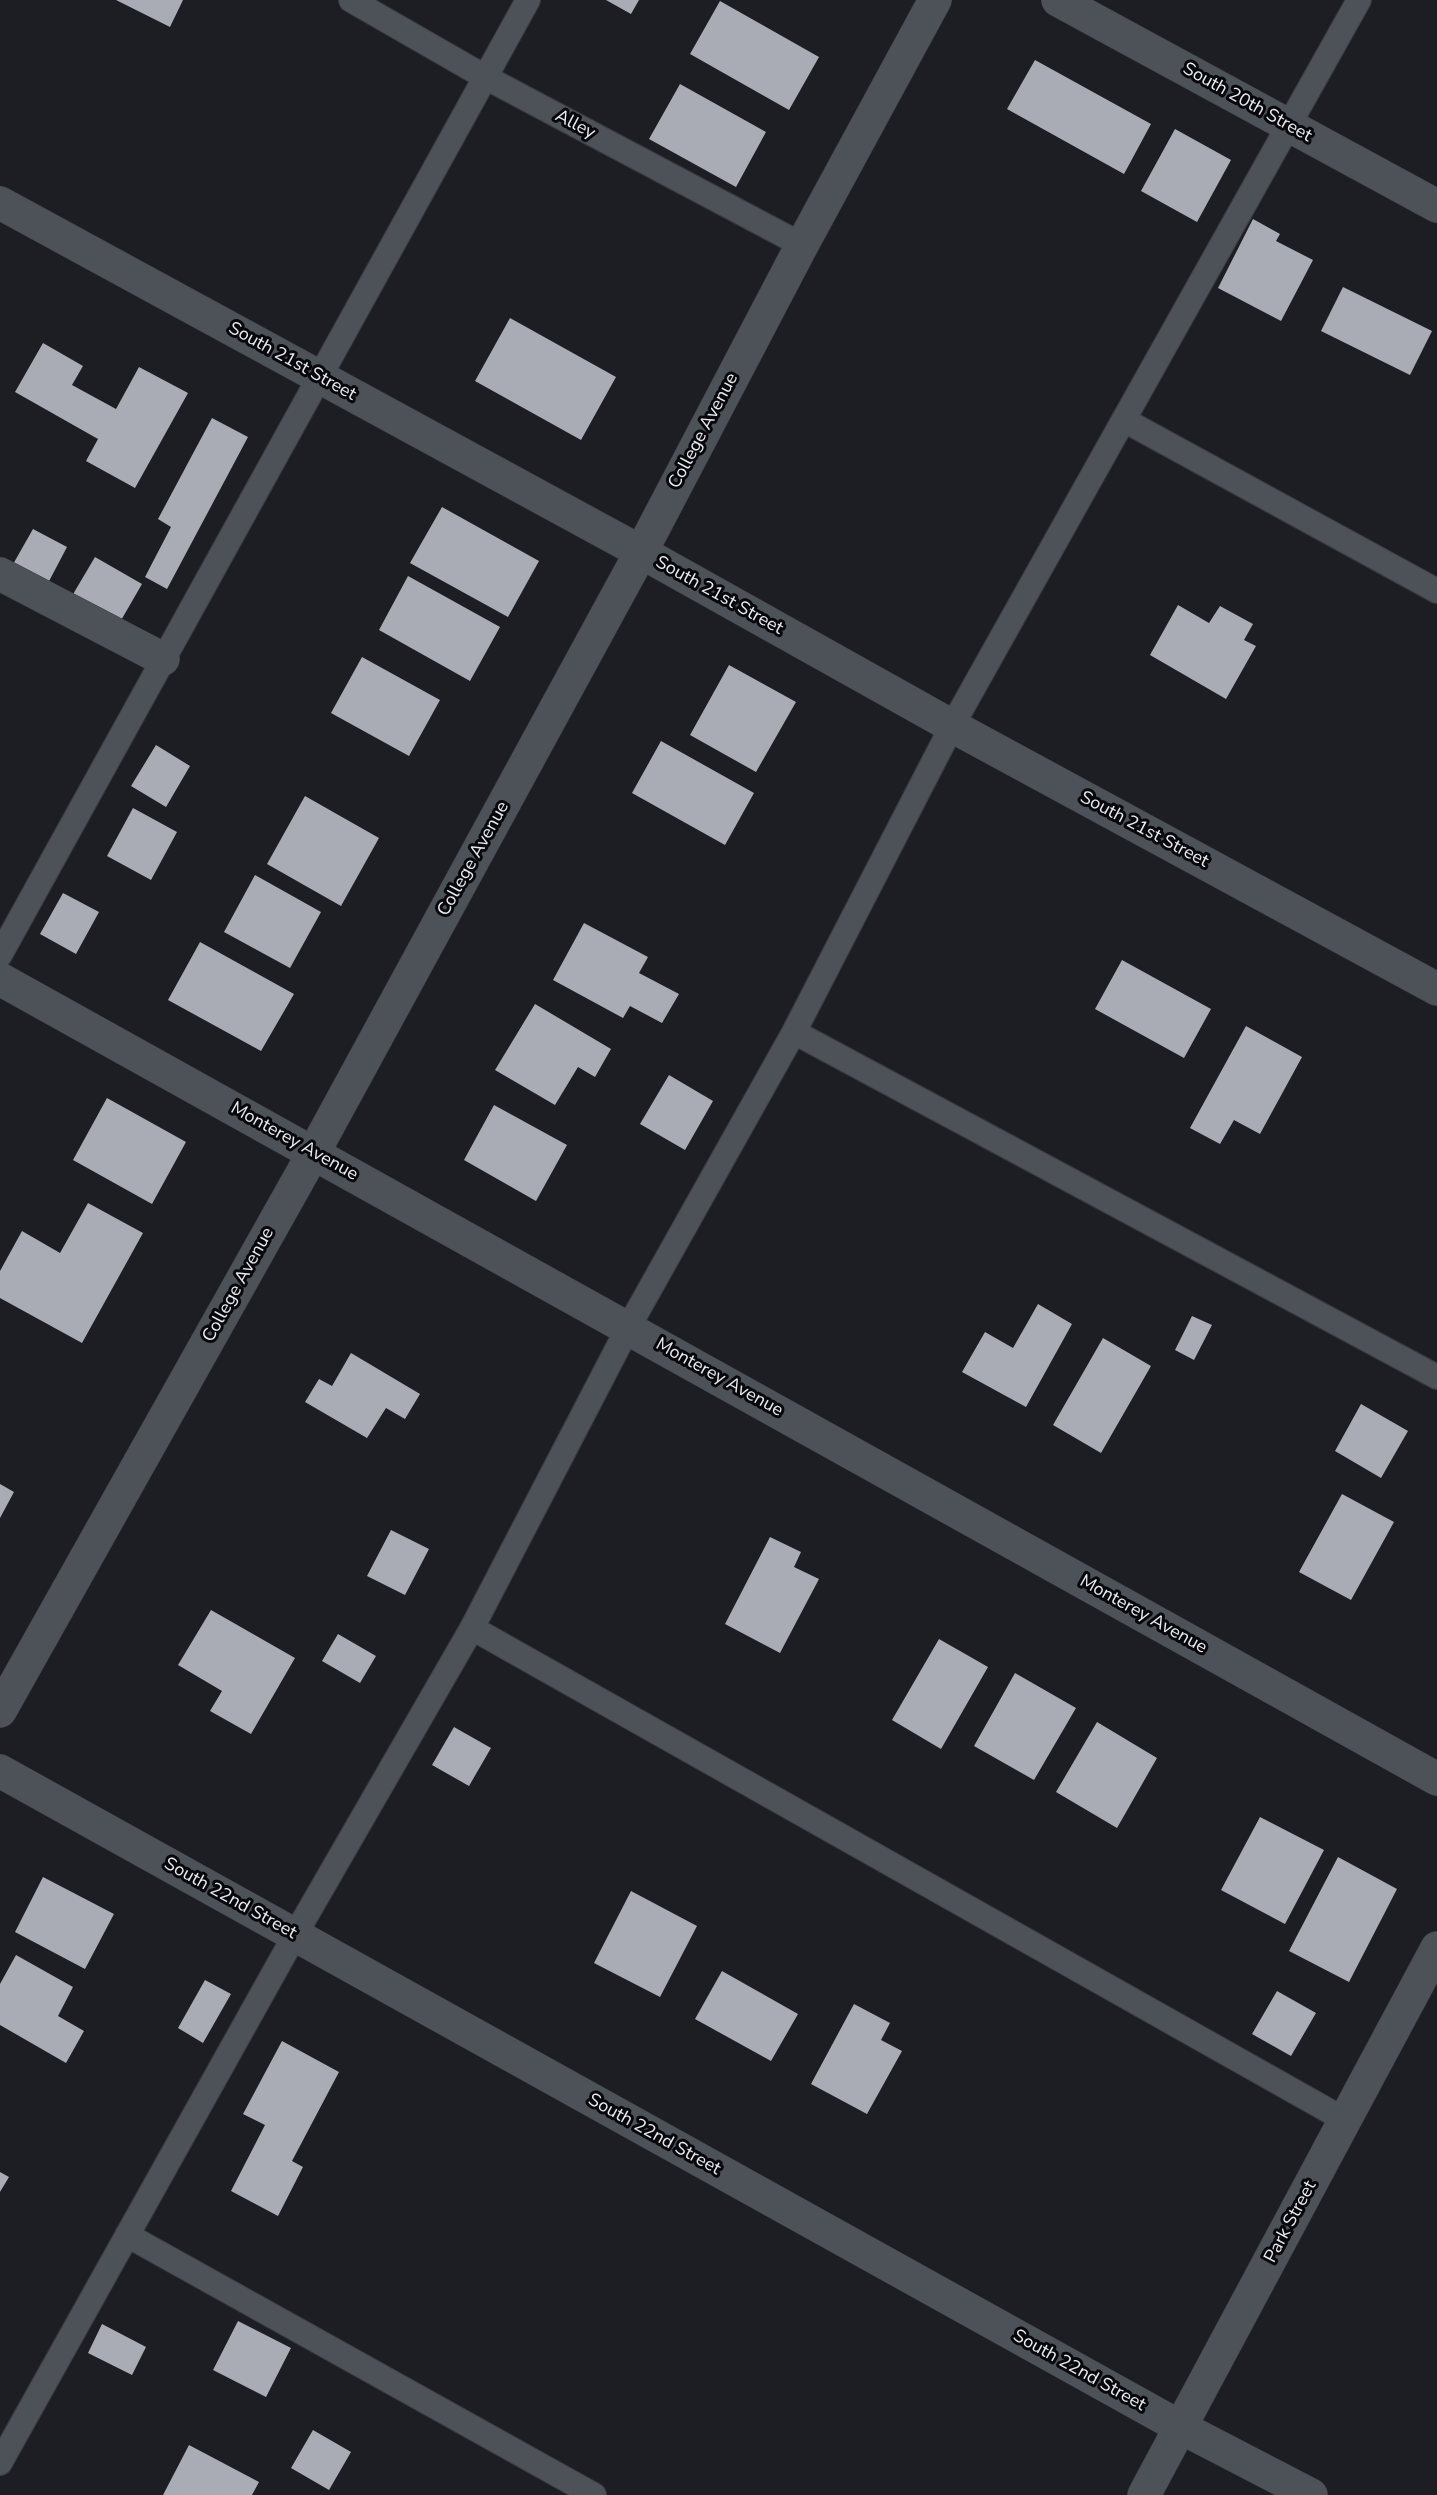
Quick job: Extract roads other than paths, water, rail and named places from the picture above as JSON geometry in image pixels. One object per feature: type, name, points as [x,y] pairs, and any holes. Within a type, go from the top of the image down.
[{"type":"street","name":"College Avenue","points":[[0,1711],[314,1152],[641,552],[802,245],[935,0]]},
{"type":"street","name":"South 20th Street","points":[[1058,0],[1437,206]]},
{"type":"street","name":"South 21st Street","points":[[0,203],[641,552],[952,726],[1437,989]]},
{"type":"street","points":[[0,574],[163,659]]},
{"type":"street","name":"Monterey Avenue","points":[[0,980],[314,1152],[1437,1779]]},
{"type":"street","name":"South 22nd Street","points":[[0,1772],[1182,2428],[1311,2495]]},
{"type":"street","name":"Park Street","points":[[1144,2495],[1182,2428],[1437,1948]]},
{"type":"lane","name":"Alley","points":[[351,0],[485,77],[802,245]]},
{"type":"lane","points":[[0,955],[528,0]]},
{"type":"lane","points":[[0,2463],[295,1935],[472,1628],[628,1328],[794,1032],[952,726],[1359,0]]},
{"type":"lane","points":[[1124,420],[1437,591]]},
{"type":"lane","points":[[794,1032],[1437,1377]]},
{"type":"lane","points":[[472,1628],[1345,2120]]},
{"type":"lane","points":[[127,2235],[594,2495]]}]
